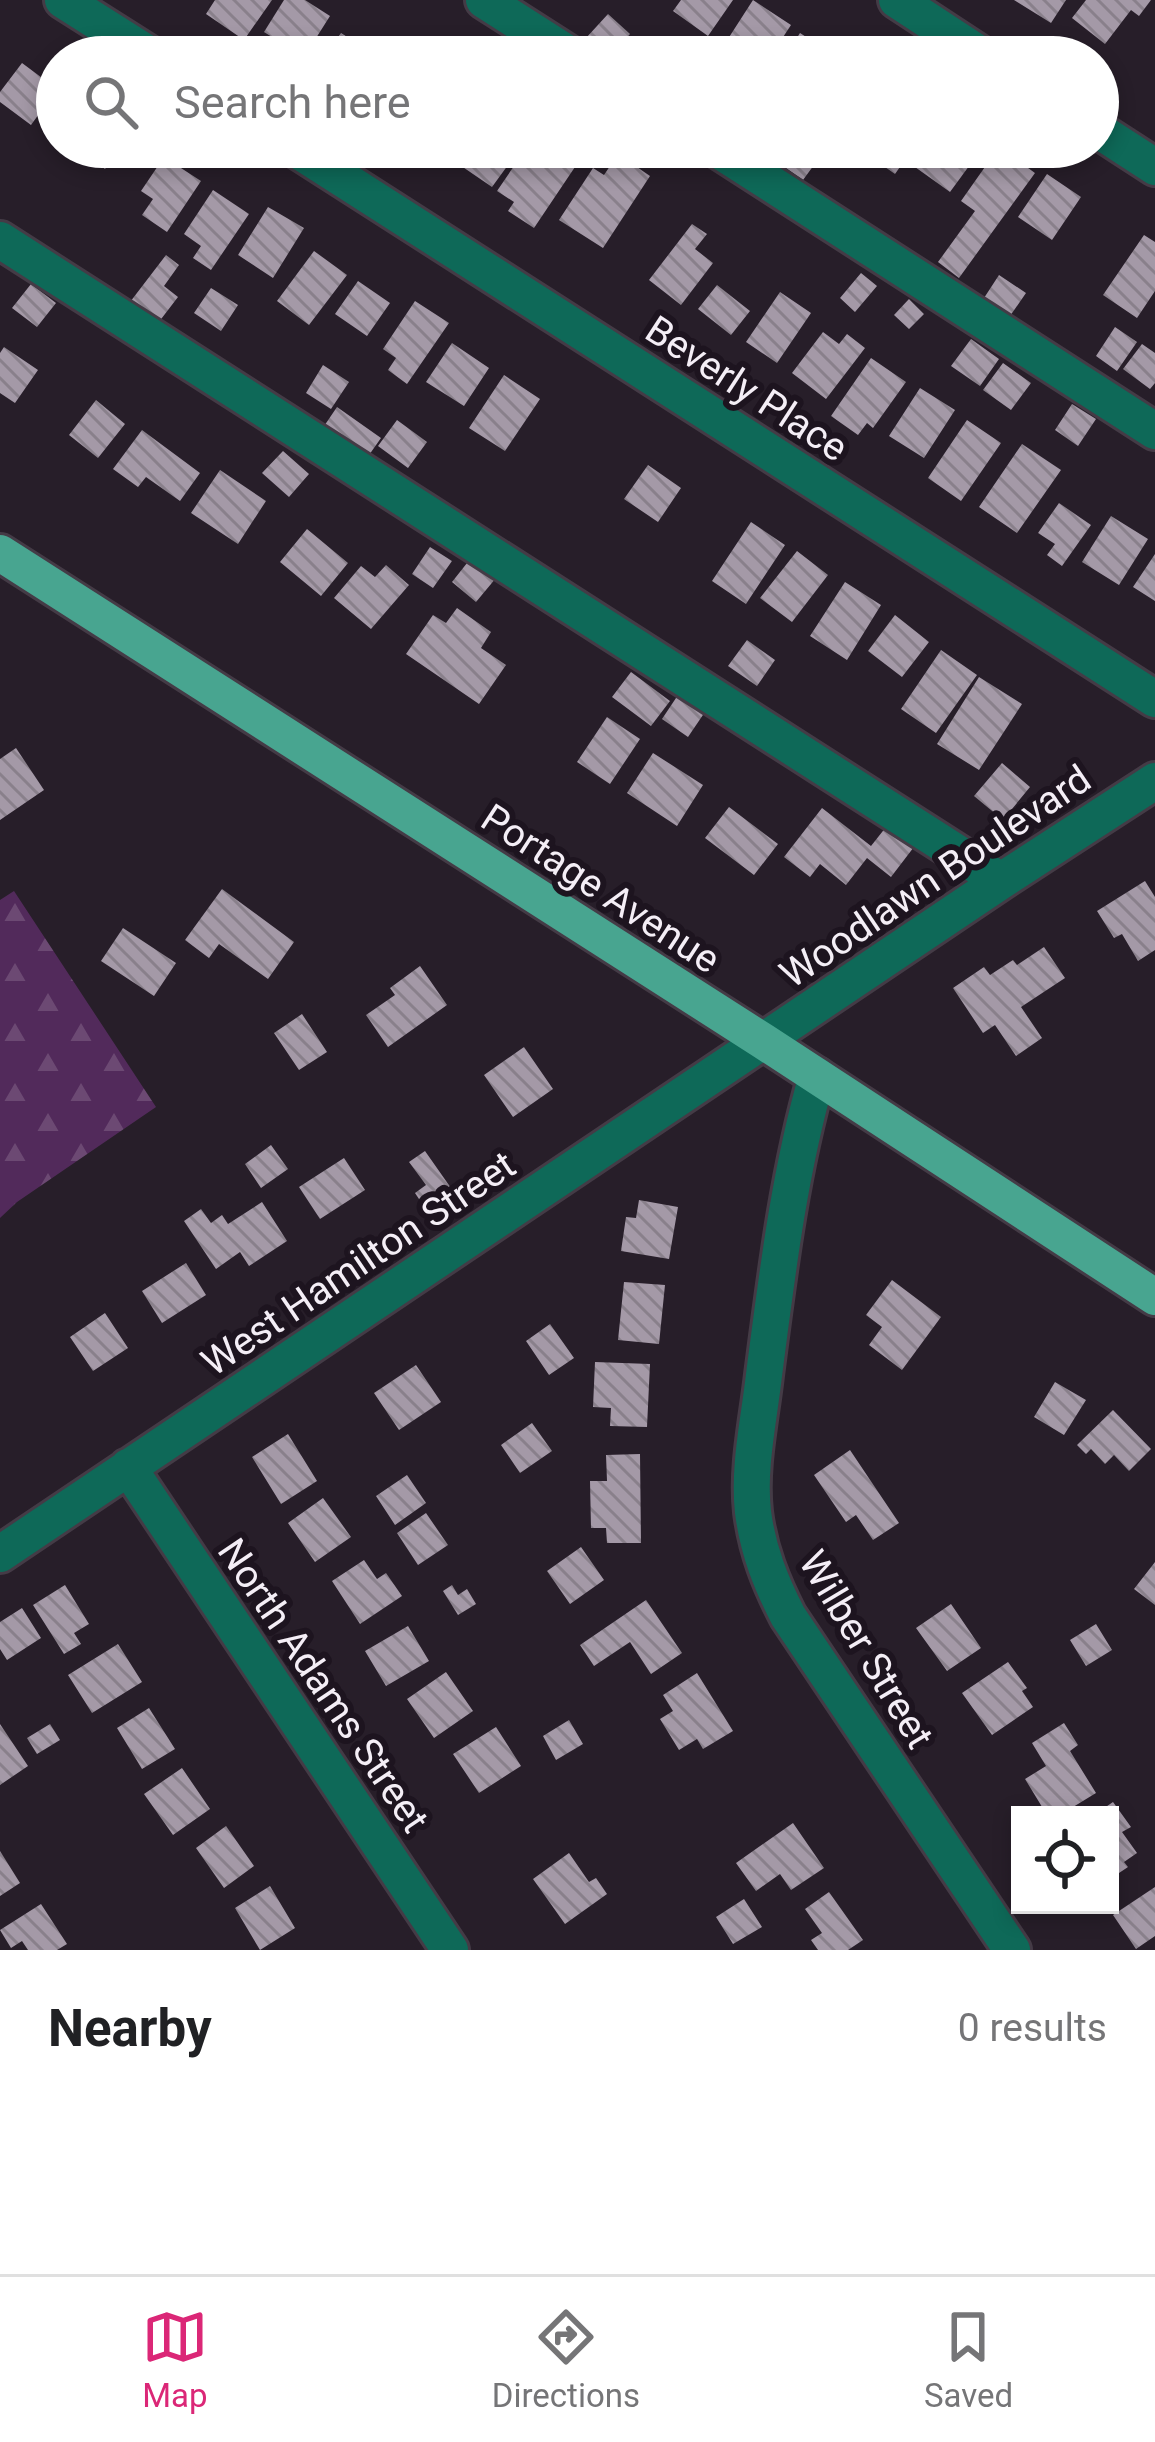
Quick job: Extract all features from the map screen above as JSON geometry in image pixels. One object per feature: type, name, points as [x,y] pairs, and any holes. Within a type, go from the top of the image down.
[{"type":"main road","name":"Portage Avenue","points":[[0,553],[1155,1297]]},
{"type":"street","points":[[63,0],[120,36]]},
{"type":"street","points":[[484,0],[540,36]]},
{"type":"street","points":[[897,0],[952,36]]},
{"type":"street","points":[[1119,144],[1155,167]]},
{"type":"street","name":"Beverly Place","points":[[326,168],[1155,699]]},
{"type":"street","points":[[747,168],[1155,431]]},
{"type":"street","points":[[0,241],[1001,881]]},
{"type":"street","name":"Woodlawn Boulevard","points":[[763,1041],[1155,781]]},
{"type":"street","name":"West Hamilton Street","points":[[0,1553],[763,1041]]},
{"type":"street","name":"Wilber Street","points":[[817,1076],[801,1131],[752,1472],[760,1551],[788,1616],[1012,1950]]},
{"type":"street","name":"North Adams Street","points":[[128,1468],[450,1950]]},
{"type":"green space","points":[[14,891],[156,1107],[0,1218],[0,900]]},
{"type":"building","points":[[215,0],[272,0],[247,36],[238,36],[206,14]]},
{"type":"building","points":[[284,0],[305,0],[330,16],[317,36],[264,32]]},
{"type":"building","points":[[681,0],[733,0],[708,36],[673,11]]},
{"type":"building","points":[[753,0],[791,25],[784,36],[730,36]]},
{"type":"building","points":[[1014,0],[1066,0],[1051,23]]},
{"type":"building","points":[[1086,0],[1151,0],[1139,16],[1131,10],[1111,36],[1095,36],[1072,18]]},
{"type":"building","points":[[608,14],[630,34],[628,36],[588,36]]},
{"type":"building","points":[[22,63],[36,73],[36,118],[31,125],[0,102],[0,92]]},
{"type":"building","points":[[157,168],[181,168],[201,181],[167,232],[142,215],[153,199],[141,191]]},
{"type":"building","points":[[464,168],[506,168],[492,187]]},
{"type":"building","points":[[513,168],[574,168],[534,228],[508,211],[514,202],[497,191]]},
{"type":"building","points":[[593,168],[604,175],[609,168],[638,168],[650,176],[603,248],[559,220]]},
{"type":"building","points":[[786,168],[812,168],[803,180]]},
{"type":"building","points":[[916,168],[968,168],[950,192]]},
{"type":"building","points":[[984,168],[1028,168],[1035,173],[959,278],[938,262],[975,211],[961,201]]},
{"type":"building","points":[[1047,174],[1081,197],[1052,240],[1018,217]]},
{"type":"building","points":[[213,190],[249,214],[211,270],[193,258],[201,246],[184,234]]},
{"type":"building","points":[[268,207],[304,228],[273,278],[238,255]]},
{"type":"building","points":[[692,224],[707,234],[695,249],[713,263],[681,305],[649,280]]},
{"type":"building","points":[[1144,235],[1155,242],[1155,291],[1137,318],[1103,295]]},
{"type":"building","points":[[314,251],[347,275],[309,325],[277,301]]},
{"type":"building","points":[[166,255],[179,265],[164,286],[178,297],[155,327],[127,306]]},
{"type":"building","points":[[861,273],[877,286],[855,312],[840,298]]},
{"type":"building","points":[[999,275],[1026,293],[1010,316],[984,298]]},
{"type":"building","points":[[358,281],[390,303],[367,336],[335,314]]},
{"type":"building","points":[[31,284],[56,303],[37,327],[12,308]]},
{"type":"building","points":[[717,285],[750,311],[731,335],[698,309]]},
{"type":"building","points":[[211,288],[238,305],[221,331],[194,313]]},
{"type":"building","points":[[780,292],[811,313],[777,363],[746,342]]},
{"type":"building","points":[[909,299],[924,314],[909,329],[894,315]]},
{"type":"building","points":[[415,301],[449,323],[407,384],[388,370],[396,358],[383,349]]},
{"type":"building","points":[[1115,327],[1137,342],[1117,371],[1096,356]]},
{"type":"building","points":[[823,332],[839,344],[847,334],[865,348],[826,399],[792,373]]},
{"type":"building","points":[[971,339],[999,359],[980,386],[951,366]]},
{"type":"building","points":[[452,343],[489,368],[464,406],[426,382]]},
{"type":"building","points":[[1142,344],[1155,353],[1155,383],[1150,389],[1123,369]]},
{"type":"building","points":[[4,347],[38,370],[15,403],[0,393]]},
{"type":"building","points":[[871,358],[906,382],[873,428],[867,423],[858,435],[831,416]]},
{"type":"building","points":[[1003,363],[1031,383],[1011,410],[983,390]]},
{"type":"building","points":[[323,365],[349,382],[331,409],[306,393]]},
{"type":"building","points":[[504,375],[540,399],[505,451],[469,428]]},
{"type":"building","points":[[920,388],[955,410],[924,458],[889,436]]},
{"type":"building","points":[[96,400],[125,424],[98,458],[69,435]]},
{"type":"building","points":[[1072,404],[1096,419],[1078,446],[1055,430]]},
{"type":"building","points":[[337,407],[381,438],[362,465],[318,435]]},
{"type":"building","points":[[397,420],[427,442],[408,468],[378,446]]},
{"type":"building","points":[[967,420],[1001,443],[961,501],[928,478]]},
{"type":"building","points":[[142,430],[200,473],[180,501],[146,477],[138,487],[113,469]]},
{"type":"building","points":[[1022,444],[1061,470],[1017,533],[979,507]]},
{"type":"building","points":[[283,451],[309,474],[289,497],[262,473]]},
{"type":"building","points":[[648,465],[681,488],[658,522],[624,499]]},
{"type":"building","points":[[220,470],[266,501],[238,544],[191,513]]},
{"type":"building","points":[[1059,503],[1091,525],[1062,566],[1047,555],[1055,544],[1038,533]]},
{"type":"building","points":[[1111,516],[1148,539],[1119,585],[1082,562]]},
{"type":"building","points":[[751,522],[785,545],[746,604],[712,581]]},
{"type":"building","points":[[307,529],[348,563],[321,596],[280,562]]},
{"type":"building","points":[[430,547],[452,561],[433,588],[412,574]]},
{"type":"building","points":[[797,551],[828,575],[792,622],[760,598]]},
{"type":"building","points":[[1155,554],[1155,601],[1133,587]]},
{"type":"building","points":[[471,558],[496,578],[476,602],[452,582]]},
{"type":"building","points":[[386,565],[409,585],[371,629],[334,598],[361,566],[375,577]]},
{"type":"building","points":[[845,582],[881,605],[847,660],[810,636]]},
{"type":"building","points":[[457,608],[491,632],[481,648],[506,665],[479,704],[406,654],[433,615],[446,623]]},
{"type":"building","points":[[895,615],[929,642],[902,677],[868,651]]},
{"type":"building","points":[[747,640],[775,660],[757,686],[728,666]]},
{"type":"building","points":[[941,650],[977,675],[936,733],[901,709]]},
{"type":"building","points":[[631,672],[670,701],[651,726],[612,697]]},
{"type":"building","points":[[979,677],[1022,704],[979,770],[937,744]]},
{"type":"building","points":[[680,692],[707,709],[688,737],[662,719]]},
{"type":"building","points":[[607,717],[640,739],[610,784],[577,762]]},
{"type":"building","points":[[16,748],[44,790],[0,820],[0,759]]},
{"type":"building","points":[[653,753],[703,785],[677,826],[627,793]]},
{"type":"building","points":[[1002,763],[1030,787],[1003,820],[974,796]]},
{"type":"building","points":[[729,807],[778,844],[754,875],[705,838]]},
{"type":"building","points":[[822,808],[871,846],[890,822],[917,843],[891,877],[867,858],[846,885],[820,864],[810,877],[784,857]]},
{"type":"building","points":[[1145,881],[1155,897],[1155,950],[1138,961],[1122,934],[1114,938],[1097,911]]},
{"type":"building","points":[[222,889],[294,942],[268,979],[219,944],[209,958],[185,940]]},
{"type":"building","points":[[123,928],[176,963],[154,996],[101,961]]},
{"type":"building","points":[[1044,947],[1065,978],[1021,1007],[1042,1038],[1016,1056],[995,1025],[983,1033],[953,988],[984,967],[990,975]]},
{"type":"building","points":[[420,966],[447,1005],[388,1047],[366,1015],[395,995],[390,988]]},
{"type":"building","points":[[302,1014],[327,1052],[299,1070],[274,1033]]},
{"type":"building","points":[[524,1047],[553,1089],[513,1117],[484,1075]]},
{"type":"building","points":[[271,1145],[288,1169],[261,1188],[245,1164]]},
{"type":"building","points":[[425,1151],[458,1198],[431,1217],[415,1193],[426,1185],[409,1162]]},
{"type":"building","points":[[344,1158],[365,1190],[320,1219],[299,1187]]},
{"type":"building","points":[[639,1200],[678,1207],[669,1259],[621,1251],[626,1217],[636,1218]]},
{"type":"building","points":[[262,1202],[287,1241],[249,1266],[240,1252],[216,1269],[184,1221],[201,1209],[211,1223],[222,1215],[228,1224]]},
{"type":"building","points":[[186,1263],[206,1295],[162,1323],[142,1291]]},
{"type":"building","points":[[892,1280],[941,1317],[902,1370],[869,1345],[882,1327],[866,1315]]},
{"type":"building","points":[[624,1282],[665,1285],[659,1344],[618,1340]]},
{"type":"building","points":[[105,1313],[128,1348],[93,1371],[70,1337]]},
{"type":"building","points":[[550,1324],[574,1358],[549,1375],[526,1341]]},
{"type":"building","points":[[595,1362],[650,1364],[647,1427],[610,1426],[611,1408],[593,1407]]},
{"type":"building","points":[[416,1365],[441,1402],[399,1430],[374,1393]]},
{"type":"building","points":[[1055,1382],[1086,1400],[1064,1435],[1034,1417]]},
{"type":"building","points":[[1113,1410],[1151,1449],[1129,1471],[1114,1455],[1105,1464],[1091,1449],[1086,1454],[1077,1445]]},
{"type":"building","points":[[532,1423],[552,1451],[520,1473],[501,1445]]},
{"type":"building","points":[[288,1434],[317,1481],[281,1504],[252,1457]]},
{"type":"building","points":[[850,1450],[899,1523],[873,1540],[856,1515],[846,1522],[814,1475]]},
{"type":"building","points":[[640,1454],[641,1543],[607,1543],[606,1528],[591,1528],[590,1481],[607,1481],[606,1455]]},
{"type":"building","points":[[407,1475],[426,1503],[395,1525],[376,1496]]},
{"type":"building","points":[[323,1498],[351,1537],[315,1562],[288,1523]]},
{"type":"building","points":[[426,1513],[448,1545],[418,1565],[397,1533]]},
{"type":"building","points":[[581,1547],[604,1580],[570,1604],[547,1571]]},
{"type":"building","points":[[364,1560],[377,1579],[386,1573],[402,1596],[360,1624],[332,1581]]},
{"type":"building","points":[[1155,1562],[1155,1605],[1134,1589]]},
{"type":"building","points":[[65,1585],[89,1624],[74,1633],[81,1644],[64,1654],[33,1605]]},
{"type":"building","points":[[452,1585],[458,1595],[467,1589],[476,1604],[458,1615],[443,1591]]},
{"type":"building","points":[[646,1600],[682,1653],[651,1674],[630,1642],[594,1666],[580,1645]]},
{"type":"building","points":[[951,1604],[981,1648],[947,1671],[916,1628]]},
{"type":"building","points":[[22,1608],[41,1638],[7,1660],[0,1649],[0,1622]]},
{"type":"building","points":[[1096,1624],[1112,1650],[1086,1666],[1070,1640]]},
{"type":"building","points":[[408,1626],[429,1661],[386,1686],[365,1651]]},
{"type":"building","points":[[118,1644],[142,1682],[92,1713],[68,1675]]},
{"type":"building","points":[[1008,1662],[1027,1688],[1022,1691],[1033,1707],[992,1735],[962,1693]]},
{"type":"building","points":[[446,1672],[473,1711],[434,1738],[407,1699]]},
{"type":"building","points":[[697,1673],[733,1731],[703,1749],[697,1739],[679,1750],[660,1719],[673,1711],[663,1695]]},
{"type":"building","points":[[149,1708],[175,1749],[142,1769],[117,1728]]},
{"type":"building","points":[[569,1720],[583,1744],[556,1760],[543,1736]]},
{"type":"building","points":[[1064,1723],[1078,1745],[1070,1751],[1096,1793],[1075,1806],[1042,1806],[1025,1779],[1046,1766],[1032,1743]]},
{"type":"building","points":[[0,1724],[28,1766],[0,1785]]},
{"type":"building","points":[[50,1724],[60,1740],[37,1754],[27,1738]]},
{"type":"building","points":[[496,1727],[521,1766],[479,1793],[453,1754]]},
{"type":"building","points":[[182,1768],[210,1809],[173,1835],[144,1794]]},
{"type":"building","points":[[1119,1810],[1131,1827],[1122,1832],[1137,1853],[1124,1862],[1128,1867],[1119,1873]]},
{"type":"building","points":[[793,1823],[824,1868],[791,1890],[780,1874],[756,1891],[736,1863]]},
{"type":"building","points":[[226,1826],[254,1866],[224,1888],[196,1848]]},
{"type":"building","points":[[0,1851],[20,1883],[0,1896]]},
{"type":"building","points":[[569,1853],[589,1882],[596,1878],[607,1894],[565,1924],[533,1879]]},
{"type":"building","points":[[270,1886],[295,1928],[260,1950],[235,1908]]},
{"type":"building","points":[[1155,1887],[1155,1936],[1136,1949],[1113,1915]]},
{"type":"building","points":[[829,1892],[863,1940],[848,1950],[818,1950],[811,1940],[822,1933],[805,1909]]},
{"type":"building","points":[[744,1899],[762,1927],[733,1944],[716,1917]]},
{"type":"building","points":[[41,1904],[67,1944],[57,1950],[28,1950],[22,1941],[11,1948],[0,1930]]}]
